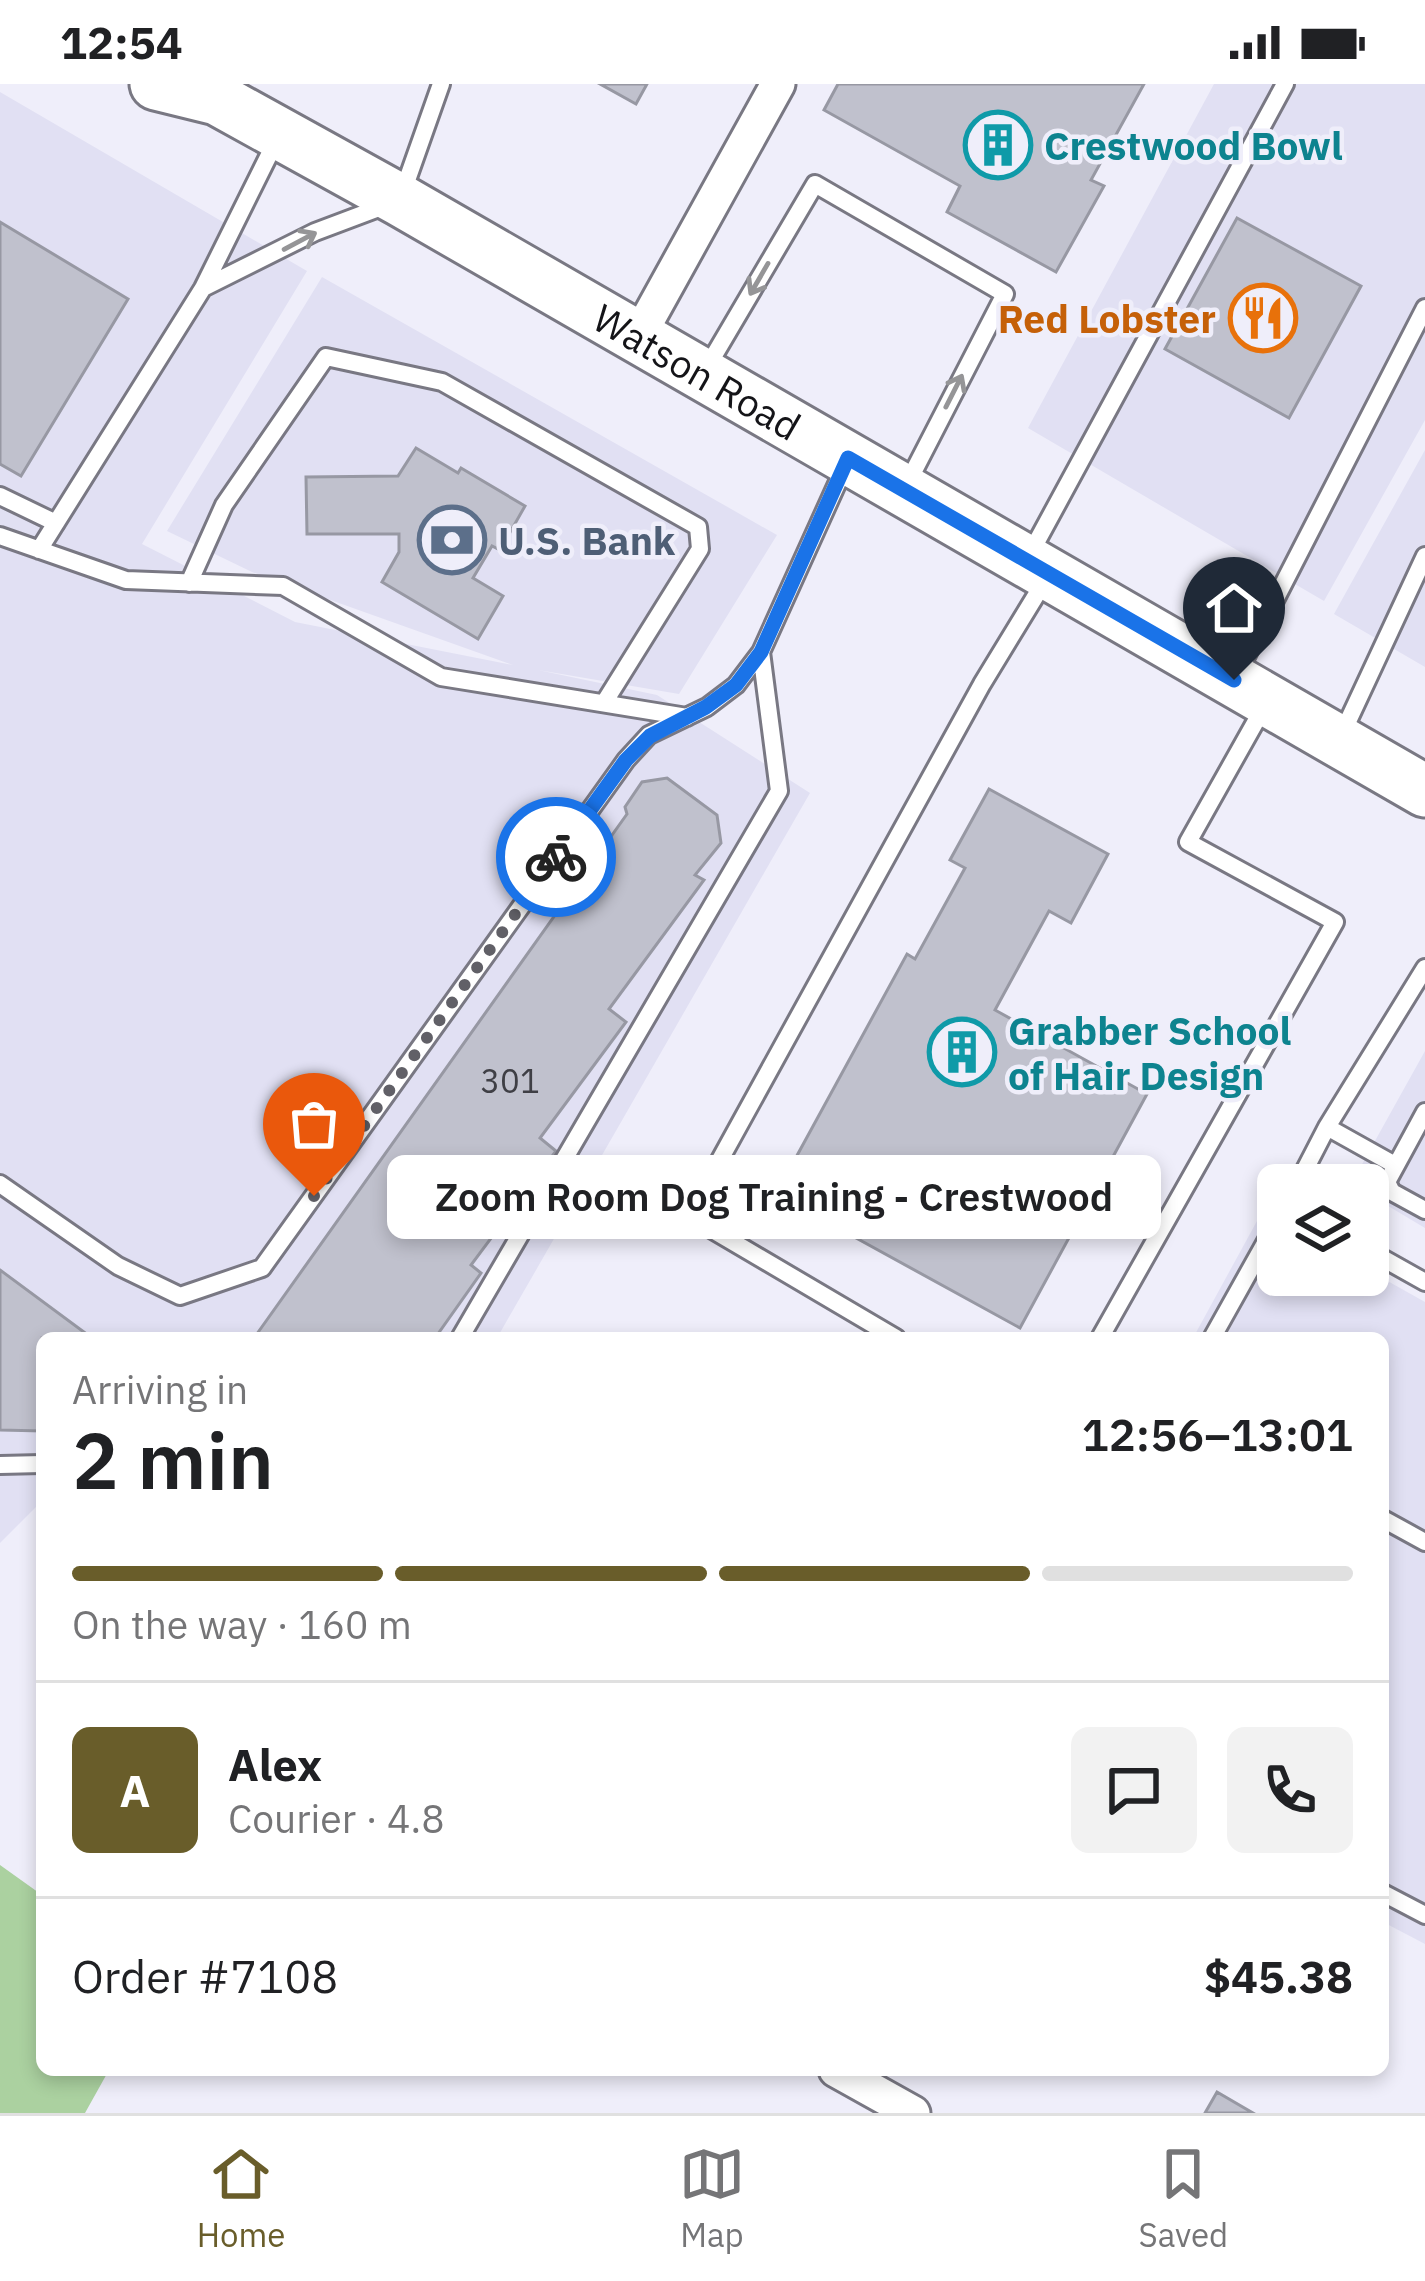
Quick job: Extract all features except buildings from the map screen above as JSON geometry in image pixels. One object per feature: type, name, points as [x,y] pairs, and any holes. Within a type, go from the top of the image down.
[{"type":"main road","name":"Watson Road","points":[[156,84],[212,91],[1425,791]]},
{"type":"street","points":[[638,337],[778,84]]},
{"type":"street","points":[[847,2076],[914,2113]]},
{"type":"lane","points":[[202,288],[315,232],[400,200],[441,84]]},
{"type":"lane","points":[[886,1332],[689,1216],[982,683],[1285,84]]},
{"type":"lane","points":[[39,550],[202,288],[280,133]]},
{"type":"lane","points":[[703,375],[815,184],[1005,294],[904,489]]},
{"type":"lane","points":[[1103,1332],[1335,922],[1188,842],[1251,689],[1425,308]]},
{"type":"lane","points":[[189,583],[224,505],[326,357],[442,382],[698,527],[700,549],[604,704]]},
{"type":"lane","points":[[0,1184],[118,1265],[180,1296],[262,1268],[626,760],[650,736],[736,685],[761,652],[848,458]]},
{"type":"lane","points":[[0,496],[56,523]]},
{"type":"lane","points":[[0,536],[126,580],[284,586],[441,677],[687,717]]},
{"type":"lane","points":[[1339,742],[1425,556]]},
{"type":"lane","points":[[1408,588],[1425,598]]},
{"type":"lane","points":[[463,1332],[779,791],[761,652]]},
{"type":"lane","points":[[1308,1164],[1425,968]]},
{"type":"lane","points":[[1425,1112],[1387,1183],[1392,1192],[1425,1210]]},
{"type":"lane","points":[[1327,1127],[1395,1165]]},
{"type":"lane","points":[[1215,1332],[1257,1258]]},
{"type":"lane","points":[[1389,1262],[1425,1282]]},
{"type":"lane","points":[[0,1465],[36,1464]]},
{"type":"lane","points":[[1389,1522],[1425,1542]]},
{"type":"lane","points":[[1389,1896],[1425,1915]]},
{"type":"shaded area","points":[[1214,84],[1425,84],[1425,420],[1324,601],[1028,428]]},
{"type":"shaded area","points":[[0,92],[307,271],[142,544],[295,622],[513,665],[252,572],[167,531],[322,277],[777,535],[679,694],[538,670],[657,695],[810,793],[500,1332],[36,1332],[36,1507],[0,1543]]},
{"type":"shaded area","points":[[1425,450],[1425,667],[1334,614]]},
{"type":"shaded area","points":[[1425,1051],[1425,1228],[1389,1207],[1389,1164],[1362,1164]]},
{"type":"shaded area","points":[[1257,1221],[1257,1296],[1389,1296],[1389,1282],[1425,1302],[1425,1944],[1389,1925],[1389,1332],[1196,1332]]},
{"type":"green space","points":[[0,1865],[36,1891],[36,2076],[106,2076],[85,2113],[0,2113]]},
{"type":"way so far","points":[[314,1196],[556,857]]},
{"type":"place","name":"Crestwood Bowl","points":[[998,145]]},
{"type":"place","name":"Red Lobster","points":[[1263,318]]},
{"type":"place","name":"U.S. Bank","points":[[452,540]]},
{"type":"place","name":"Grabber School of Hair Design","points":[[962,1052]]},
{"type":"place","name":"Zoom Room Dog Training - Crestwood","points":[[314,1196]]},
{"type":"route","points":[[556,857],[626,760],[650,736],[706,707],[736,685],[761,652],[848,458],[1234,680]]}]
